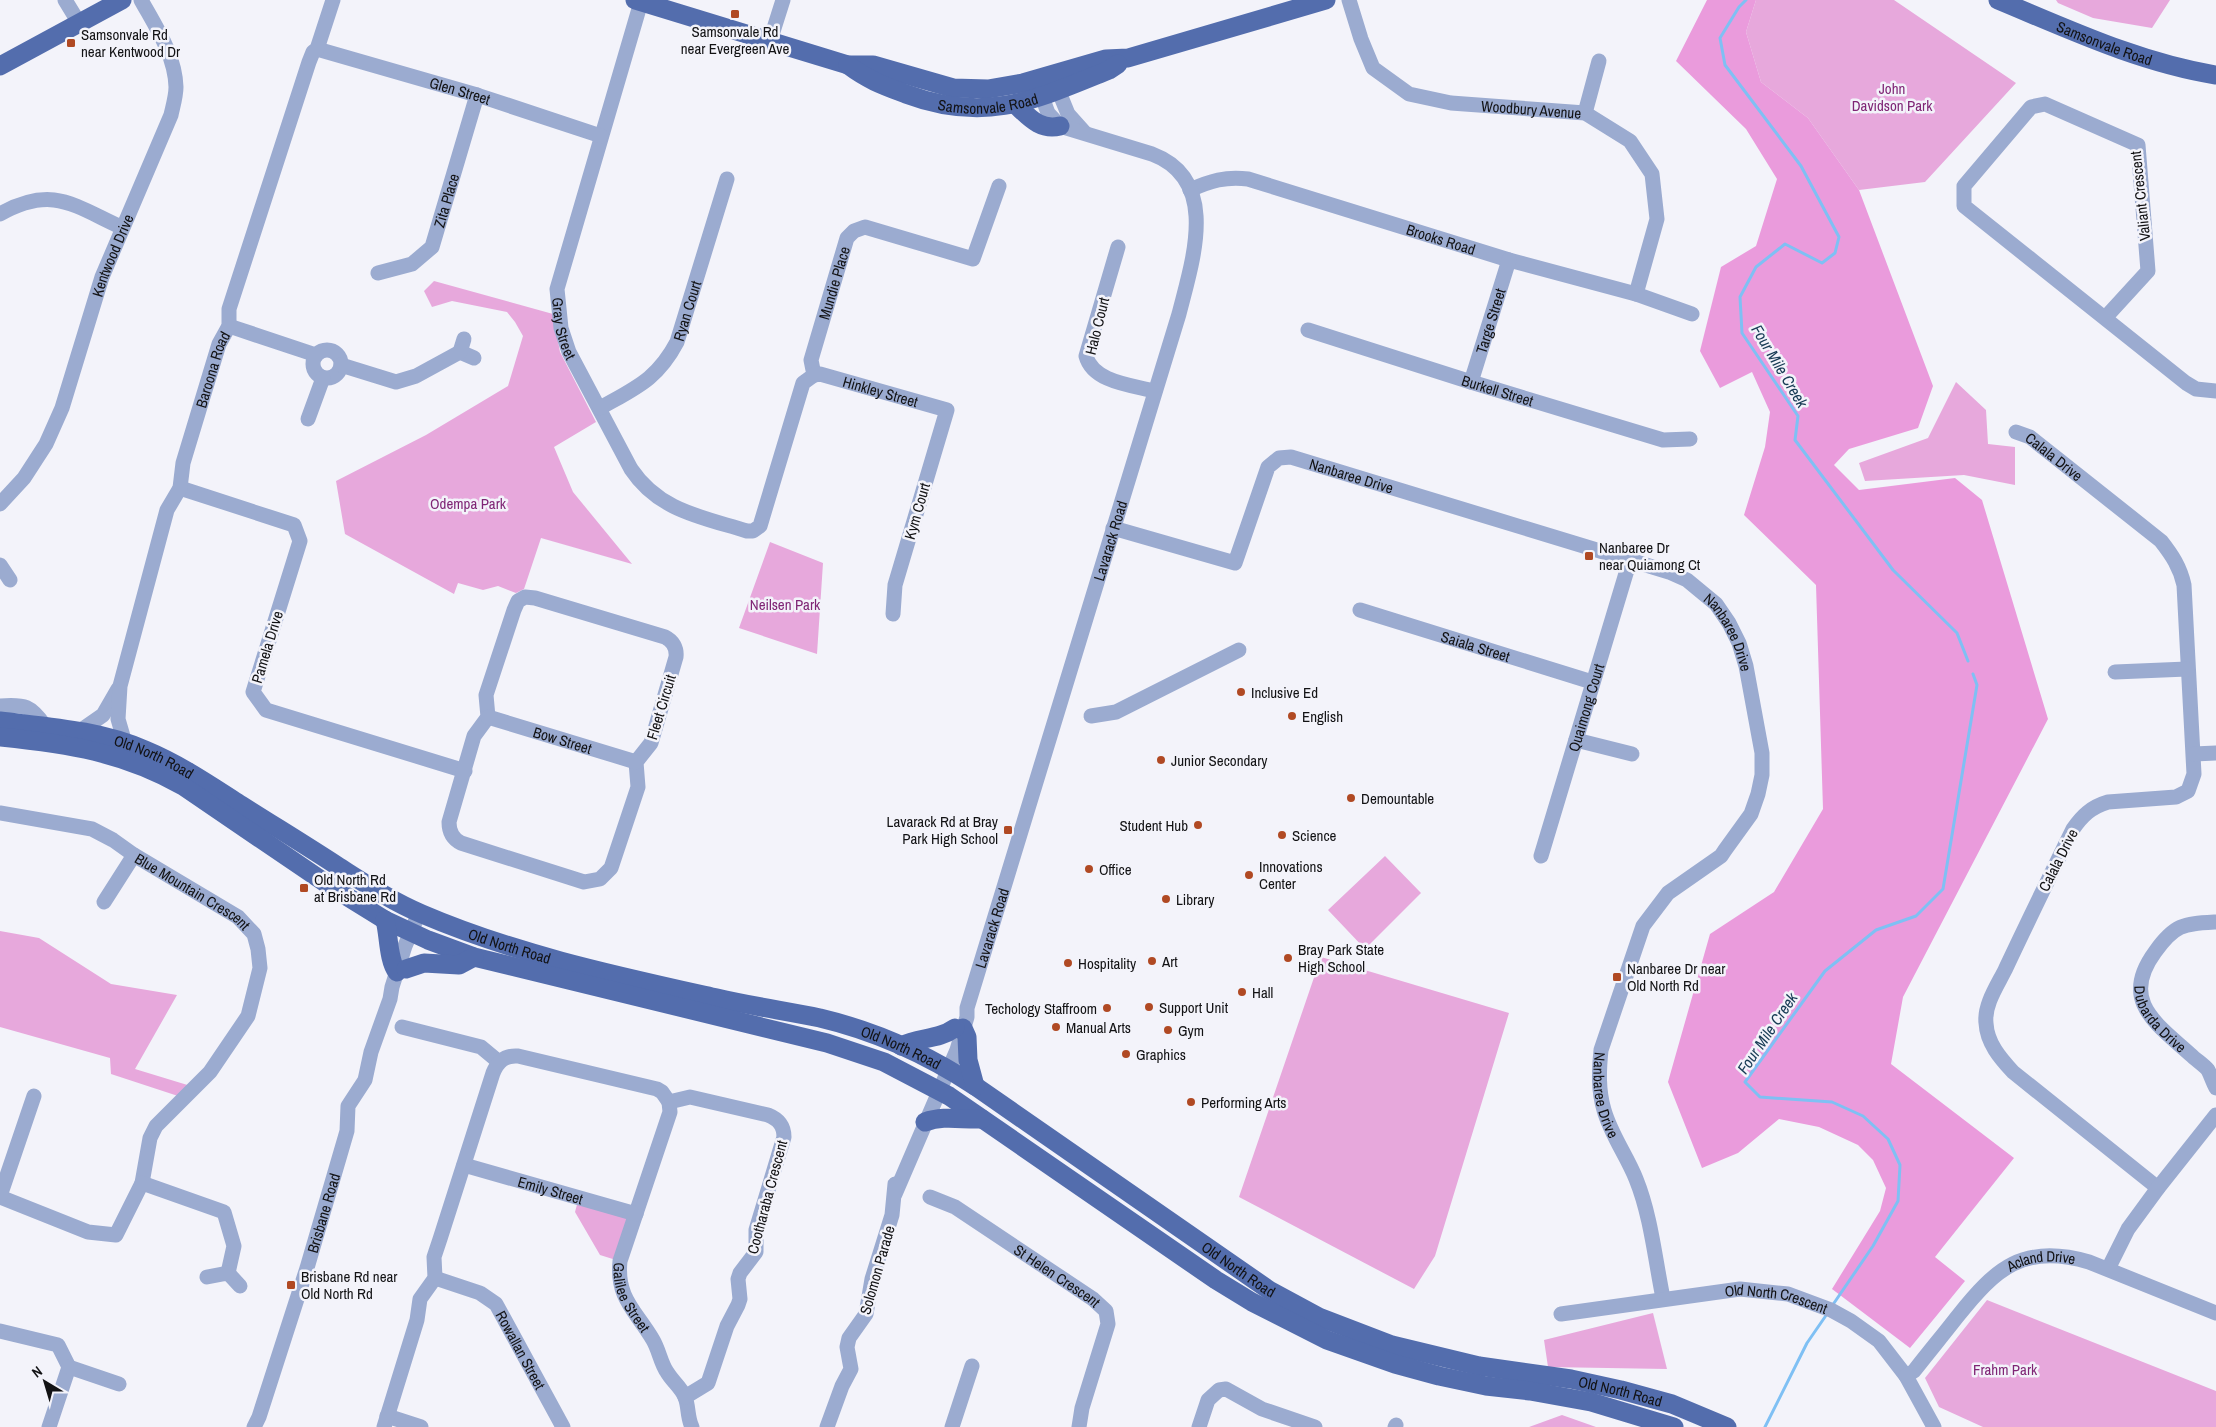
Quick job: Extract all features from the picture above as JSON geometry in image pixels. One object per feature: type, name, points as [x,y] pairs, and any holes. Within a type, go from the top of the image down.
[{"type":"main road","points":[[0,66],[122,0]]},
{"type":"main road","name":"Samsonvale Road","points":[[848,65],[867,79],[929,102],[974,108],[1016,105],[1047,85],[1106,59],[1128,58],[1326,0]]},
{"type":"main road","name":"Samsonvale Road","points":[[1998,0],[2136,55],[2181,68],[2216,75]]},
{"type":"main road","name":"Samsonvale Road","points":[[638,1],[848,65],[873,65],[934,84],[970,90],[1047,85]]},
{"type":"main road","points":[[1016,105],[1031,119],[1043,126],[1050,129],[1060,126]]},
{"type":"main road","name":"Old North Road","points":[[0,721],[80,731],[143,749],[192,774],[373,889],[424,915],[525,950],[719,999],[822,1019],[872,1034],[901,1046],[944,1066],[975,1086],[1269,1290],[1319,1317],[1392,1345],[1479,1366],[1571,1379],[1621,1390],[1672,1404],[1727,1427]]},
{"type":"main road","name":"Old North Road","points":[[0,737],[71,745],[95,750],[158,772],[183,786],[330,886],[385,920],[474,957],[828,1043],[884,1062],[935,1088],[1216,1280],[1252,1302],[1327,1340],[1388,1362],[1439,1376],[1486,1386],[1583,1400],[1619,1409],[1674,1427]]},
{"type":"main road","points":[[385,920],[389,935],[391,965],[401,971],[424,963],[460,965],[474,957]]},
{"type":"main road","points":[[901,1046],[913,1039],[933,1038],[959,1028],[967,1037],[968,1060],[975,1086]]},
{"type":"main road","points":[[925,1122],[941,1117],[963,1120],[982,1119]]},
{"type":"street","points":[[65,0],[79,23]]},
{"type":"street","name":"Kentwood Drive","points":[[0,504],[24,478],[42,450],[62,408],[102,277],[121,227],[171,115],[176,89],[173,63],[160,33],[140,0]]},
{"type":"street","name":"Baroona Road","points":[[125,743],[118,719],[120,686],[167,510],[180,488],[182,463],[219,344],[229,326],[229,309],[308,62],[313,52],[317,50],[332,0]]},
{"type":"street","points":[[770,41],[783,0]]},
{"type":"street","name":"Woodbury Avenue","points":[[1350,0],[1361,39],[1373,68],[1409,94],[1451,104],[1585,113],[1630,141],[1652,174],[1657,218],[1636,294]]},
{"type":"street","name":"Gray Street","points":[[638,1],[557,290],[563,338],[568,352],[600,408],[631,469],[650,493],[664,503],[682,511],[753,531],[760,526],[803,384],[814,375]]},
{"type":"street","name":"Glen Street","points":[[317,50],[477,95],[601,136]]},
{"type":"street","points":[[1585,113],[1599,61]]},
{"type":"street","points":[[1047,85],[1051,118],[1060,126]]},
{"type":"street","name":"Lavarack Road","points":[[1047,85],[1068,114],[1086,133]]},
{"type":"street","name":"Zita Place","points":[[378,273],[412,264],[432,247],[477,95]]},
{"type":"street","name":"Valiant Crescent","points":[[2105,318],[2148,271],[2138,145],[2045,104],[2031,107],[1964,186],[1964,206],[2186,383],[2196,390],[2216,391]]},
{"type":"street","name":"Lavarack Road","points":[[935,1088],[959,1028],[961,1014],[966,1008],[1179,314],[1196,245],[1198,224],[1196,207],[1190,190],[1180,172],[1162,158],[1060,126]]},
{"type":"street","name":"Brooks Road","points":[[1190,190],[1214,180],[1229,177],[1248,179],[1509,260],[1636,294],[1692,314]]},
{"type":"street","name":"Ryan Court","points":[[600,408],[653,376],[667,361],[676,342],[727,178]]},
{"type":"street","name":"Mundie Place","points":[[814,375],[811,360],[847,238],[854,231],[865,227],[973,259],[998,186]]},
{"type":"street","points":[[0,214],[30,200],[43,198],[61,200],[121,227]]},
{"type":"street","name":"Halo Court","points":[[1118,247],[1086,356],[1088,364],[1101,376],[1154,391]]},
{"type":"street","name":"Targe Street","points":[[1471,382],[1509,260]]},
{"type":"street","points":[[229,326],[316,356]]},
{"type":"street","name":"Burkell Street","points":[[1308,330],[1471,382],[1664,440],[1690,439]]},
{"type":"street","points":[[332,350],[340,357],[341,368],[334,377],[323,378],[314,371],[313,360],[316,356],[320,351],[332,350]]},
{"type":"street","points":[[341,365],[396,382],[416,376],[466,350]]},
{"type":"street","name":"Hinkley Street","points":[[814,375],[820,374],[947,410]]},
{"type":"street","points":[[308,419],[323,378]]},
{"type":"street","name":"Kym Court","points":[[893,614],[896,585],[947,410]]},
{"type":"street","name":"Calala Drive","points":[[2016,432],[2030,437],[2161,541],[2172,555],[2184,585],[2194,774],[2188,791],[2176,797],[2098,805],[2080,819],[2073,829],[2018,940],[1987,1008],[1986,1022],[1989,1039],[1999,1056],[2013,1072],[2158,1188]]},
{"type":"street","name":"Nanbaree Drive","points":[[1112,528],[1236,563],[1268,467],[1279,458],[1291,457],[1669,572],[1687,580],[1716,604],[1729,623],[1739,643],[1746,666],[1762,753],[1762,775],[1758,794],[1751,814],[1721,856],[1668,893],[1643,926],[1602,1050],[1600,1078],[1604,1111],[1639,1188],[1663,1298]]},
{"type":"street","name":"Pamela Drive","points":[[180,488],[294,525],[300,541],[253,692],[266,710],[465,771]]},
{"type":"street","name":"Quaimong Court","points":[[1541,856],[1630,560]]},
{"type":"street","points":[[0,565],[10,580]]},
{"type":"street","name":"Fleet Circuit","points":[[488,717],[486,695],[515,606],[521,599],[535,598],[665,637],[674,645],[676,657],[651,743],[636,762]]},
{"type":"street","name":"Saiala Street","points":[[1360,610],[1592,682]]},
{"type":"street","points":[[1091,716],[1116,712],[1239,650]]},
{"type":"street","points":[[2115,672],[2187,669]]},
{"type":"street","name":"Baroona Road","points":[[80,731],[103,715],[120,686]]},
{"type":"street","points":[[0,706],[15,705],[32,709],[45,726]]},
{"type":"street","points":[[488,717],[474,736],[449,822],[450,832],[461,843],[588,882],[600,879],[611,868],[638,787],[636,762]]},
{"type":"street","name":"Bow Street","points":[[488,717],[636,762]]},
{"type":"street","points":[[1576,740],[1632,754]]},
{"type":"street","points":[[2194,754],[2216,753]]},
{"type":"street","name":"Blue Mountain Crescent","points":[[0,814],[92,829],[113,840],[134,855],[238,917],[254,934],[260,968],[248,1016],[236,1037],[199,1085],[156,1126],[150,1138],[142,1183],[116,1235],[88,1232],[0,1196]]},
{"type":"street","points":[[104,903],[134,855]]},
{"type":"street","name":"Brisbane Road","points":[[254,1427],[259,1417],[307,1268],[347,1131],[348,1106],[364,1080],[371,1052],[390,999],[398,989],[401,971],[424,915]]},
{"type":"street","name":"Dubarda Drive","points":[[2216,922],[2180,926],[2166,935],[2150,958],[2140,984],[2141,1000],[2151,1019],[2207,1070],[2216,1088]]},
{"type":"street","points":[[402,1027],[481,1047],[499,1062]]},
{"type":"street","points":[[421,1427],[386,1421],[417,1320],[420,1299],[436,1278],[435,1250],[493,1073],[499,1062],[510,1055],[518,1056],[657,1089],[662,1092],[669,1102]]},
{"type":"street","name":"Solomon Parade","points":[[896,1194],[925,1122],[935,1088]]},
{"type":"street","name":"Solomon Parade","points":[[827,1427],[850,1369],[849,1338],[866,1314],[872,1279],[892,1215],[896,1194],[896,1166],[935,1088]]},
{"type":"street","points":[[0,1196],[34,1096]]},
{"type":"street","name":"Cootharaba Crescent","points":[[669,1102],[690,1097],[768,1115],[780,1123],[784,1132],[756,1230],[756,1252],[744,1267],[738,1280],[740,1299],[738,1305],[727,1326],[708,1383],[685,1397]]},
{"type":"street","name":"Galilee Street","points":[[669,1102],[670,1112],[620,1261],[619,1274],[621,1289],[657,1347],[665,1371],[685,1397],[688,1419],[692,1427]]},
{"type":"street","points":[[2108,1269],[2128,1229],[2216,1115]]},
{"type":"street","name":"Emily Street","points":[[464,1165],[636,1214]]},
{"type":"street","points":[[142,1183],[224,1212],[234,1246],[228,1273]]},
{"type":"street","name":"St Helen Crescent","points":[[930,1197],[955,1207],[1093,1299],[1106,1310],[1108,1324],[1082,1408],[1079,1427]]},
{"type":"street","name":"Acland Drive","points":[[1906,1376],[1914,1371],[1982,1286],[2009,1266],[2030,1258],[2054,1255],[2070,1256],[2108,1269],[2216,1314]]},
{"type":"street","points":[[208,1277],[228,1273]]},
{"type":"street","points":[[228,1273],[240,1286]]},
{"type":"street","name":"Rowallan Street","points":[[436,1278],[480,1293],[496,1304],[563,1427]]},
{"type":"street","name":"Old North Crescent","points":[[1561,1314],[1663,1298],[1740,1289],[1772,1291],[1810,1301],[1851,1321],[1879,1341],[1906,1376],[1934,1427]]},
{"type":"street","points":[[0,1331],[58,1345],[69,1367],[119,1384]]},
{"type":"street","points":[[952,1427],[972,1366]]},
{"type":"street","points":[[49,1427],[69,1367]]},
{"type":"street","points":[[1200,1427],[1208,1400],[1218,1390],[1226,1389],[1262,1409],[1315,1427]]},
{"type":"green space","name":"John Davidson Park","points":[[1756,0],[1894,0],[2016,83],[1925,182],[1859,190],[1808,118],[1761,82],[1746,32]]},
{"type":"green space","points":[[2056,0],[2170,0],[2152,28],[2093,18],[2058,3]]},
{"type":"green space","name":"Odempa Park","points":[[434,281],[553,314],[560,352],[596,422],[554,447],[573,492],[632,564],[541,538],[524,589],[516,593],[498,586],[483,590],[458,583],[454,594],[345,534],[336,481],[426,435],[508,386],[523,336],[515,322],[507,312],[452,301],[432,307],[424,291]]},
{"type":"green space","points":[[1956,382],[1986,410],[1988,444],[2015,447],[2015,485],[1964,475],[1865,481],[1859,463],[1928,438]]},
{"type":"green space","name":"Neilsen Park","points":[[770,542],[823,563],[817,654],[739,628]]},
{"type":"green space","points":[[1385,856],[1421,893],[1365,949],[1328,910]]},
{"type":"green space","points":[[0,931],[39,938],[111,984],[177,995],[135,1069],[194,1087],[178,1096],[111,1074],[110,1058],[0,1027]]},
{"type":"green space","points":[[1321,957],[1509,1013],[1435,1256],[1414,1289],[1239,1197]]},
{"type":"green space","points":[[578,1201],[632,1216],[616,1260],[600,1255],[575,1212]]},
{"type":"green space","name":"Frahm Park","points":[[1987,1300],[2216,1391],[2216,1427],[1983,1427],[1939,1407],[1925,1378]]},
{"type":"green space","points":[[1653,1313],[1667,1369],[1548,1367],[1544,1340]]},
{"type":"green space","points":[[1562,1415],[1596,1427],[1529,1427]]},
{"type":"shaded area","points":[[1707,0],[1756,0],[1746,32],[1761,82],[1808,118],[1859,190],[1933,386],[1918,428],[1849,449],[1834,465],[1859,490],[1955,478],[1982,500],[2048,719],[1903,997],[1891,1064],[2014,1158],[1935,1257],[1965,1281],[1910,1348],[1832,1289],[1880,1211],[1886,1188],[1873,1160],[1858,1145],[1819,1127],[1779,1119],[1738,1153],[1702,1168],[1668,1082],[1710,934],[1774,892],[1823,809],[1816,585],[1744,515],[1765,447],[1770,412],[1752,372],[1720,388],[1700,351],[1721,267],[1756,246],[1777,179],[1746,129],[1676,61]]},
{"type":"waterway","name":"Four Mile Creek","points":[[1746,0],[1739,7],[1720,38],[1725,65],[1801,166],[1839,237],[1835,253],[1822,263],[1785,244],[1756,267],[1740,297],[1742,333],[1798,416],[1795,440],[1893,570],[1957,633],[1968,661]]},
{"type":"waterway","name":"Four Mile Creek","points":[[1832,1306],[1873,1246],[1898,1201],[1900,1165],[1888,1139],[1863,1116],[1832,1102],[1760,1097],[1745,1082],[1825,971],[1876,930],[1916,916],[1943,889],[1977,685],[1973,674]]},
{"type":"waterway","name":"Four Mile Creek","points":[[1765,1427],[1807,1343],[1827,1314]]},
{"type":"place","name":"Samsonvale Rd near Evergreen Ave","points":[[735,14]]},
{"type":"place","name":"Samsonvale Rd near Kentwood Dr","points":[[71,43]]},
{"type":"place","name":"Nanbaree Dr near Quiamong Ct","points":[[1589,556]]},
{"type":"place","name":"Inclusive Ed","points":[[1241,692]]},
{"type":"place","name":"English","points":[[1292,716]]},
{"type":"place","name":"Junior Secondary","points":[[1161,760]]},
{"type":"place","name":"Demountable","points":[[1351,798]]},
{"type":"place","name":"Student Hub","points":[[1198,825]]},
{"type":"place","name":"Lavarack Rd at Bray Park High School","points":[[1008,830]]},
{"type":"place","name":"Science","points":[[1282,835]]},
{"type":"place","name":"Office","points":[[1089,869]]},
{"type":"place","name":"Innovations Center","points":[[1249,875]]},
{"type":"place","name":"Old North Rd at Brisbane Rd","points":[[304,888]]},
{"type":"place","name":"Library","points":[[1166,899]]},
{"type":"place","name":"Bray Park State High School","points":[[1288,958]]},
{"type":"place","name":"Art","points":[[1152,961]]},
{"type":"place","name":"Hospitality","points":[[1068,963]]},
{"type":"place","name":"Nanbaree Dr near Old North Rd","points":[[1617,977]]},
{"type":"place","name":"Hall","points":[[1242,992]]},
{"type":"place","name":"Support Unit","points":[[1149,1007]]},
{"type":"place","name":"Techology Staffroom","points":[[1107,1008]]},
{"type":"place","name":"Manual Arts","points":[[1056,1027]]},
{"type":"place","name":"Gym","points":[[1168,1030]]},
{"type":"place","name":"Graphics","points":[[1126,1054]]},
{"type":"place","name":"Performing Arts","points":[[1191,1102]]},
{"type":"place","name":"Brisbane Rd near Old North Rd","points":[[291,1285]]}]
